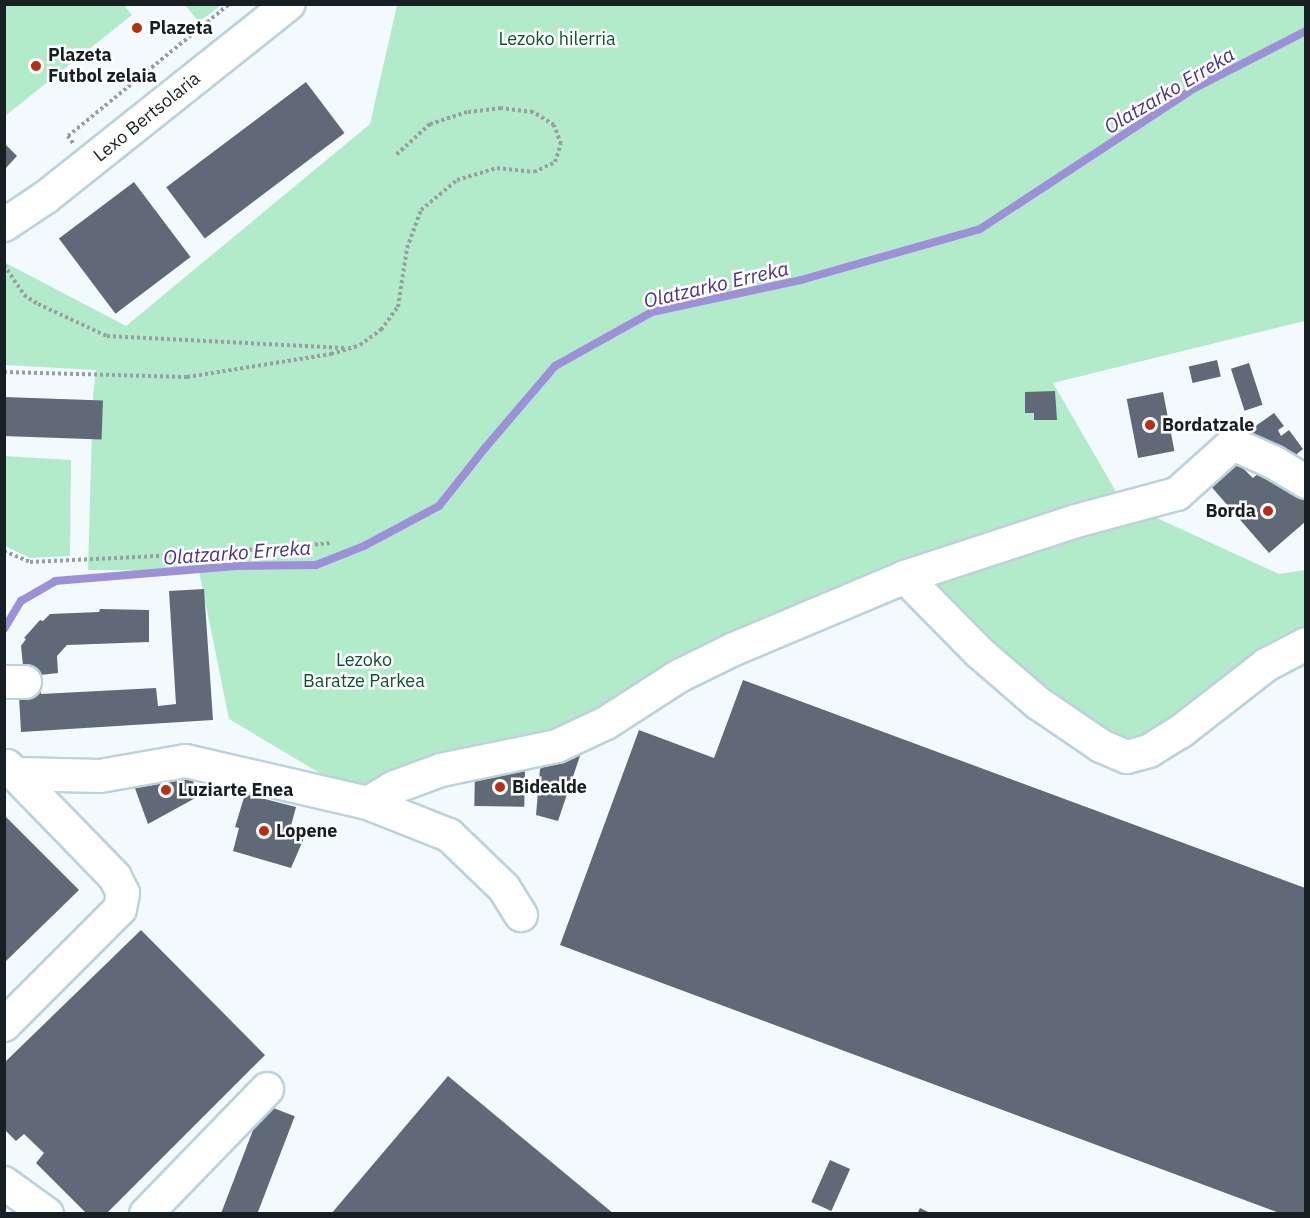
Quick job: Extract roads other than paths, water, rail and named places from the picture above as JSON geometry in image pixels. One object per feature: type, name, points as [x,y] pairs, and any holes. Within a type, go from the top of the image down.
[{"type":"street","name":"Lexo Bertsolaria","points":[[4,225],[100,156],[288,5]]},
{"type":"street","points":[[368,803],[395,787],[441,770],[556,746],[606,723],[679,676],[734,649],[905,577],[1076,521],[1178,494],[1233,444],[1273,462],[1305,482]]},
{"type":"street","points":[[905,577],[980,654],[1038,703],[1101,746],[1127,757],[1149,751],[1180,732],[1266,665],[1305,644]]},
{"type":"street","points":[[11,769],[100,776],[186,761],[368,803],[449,835],[504,888],[521,915]]},
{"type":"street","points":[[4,1025],[120,909],[122,902],[121,885],[11,769]]},
{"type":"street","points":[[146,1214],[267,1089]]},
{"type":"street","points":[[4,1184],[47,1214]]},
{"type":"waterway","name":"Olatzarko Erreka","points":[[4,629],[21,601],[55,581],[236,566],[316,565],[364,546],[439,506],[555,366],[652,312],[801,280],[980,229],[1195,88],[1306,31]]},
{"type":"place","name":"Plazeta","points":[[137,28]]},
{"type":"place","name":"Plazeta Futbol zelaia","points":[[36,66]]},
{"type":"place","name":"Bordatzale","points":[[1150,425]]},
{"type":"place","name":"Borda","points":[[1268,511]]},
{"type":"place","name":"Bidealde","points":[[500,787]]},
{"type":"place","name":"Luziarte Enea","points":[[166,790]]},
{"type":"place","name":"Lopene","points":[[264,831]]},
{"type":"park label","name":"Lezoko hilerria","points":[[557,39]]},
{"type":"park label","name":"Lezoko Baratze Parkea","points":[[364,671]]}]
